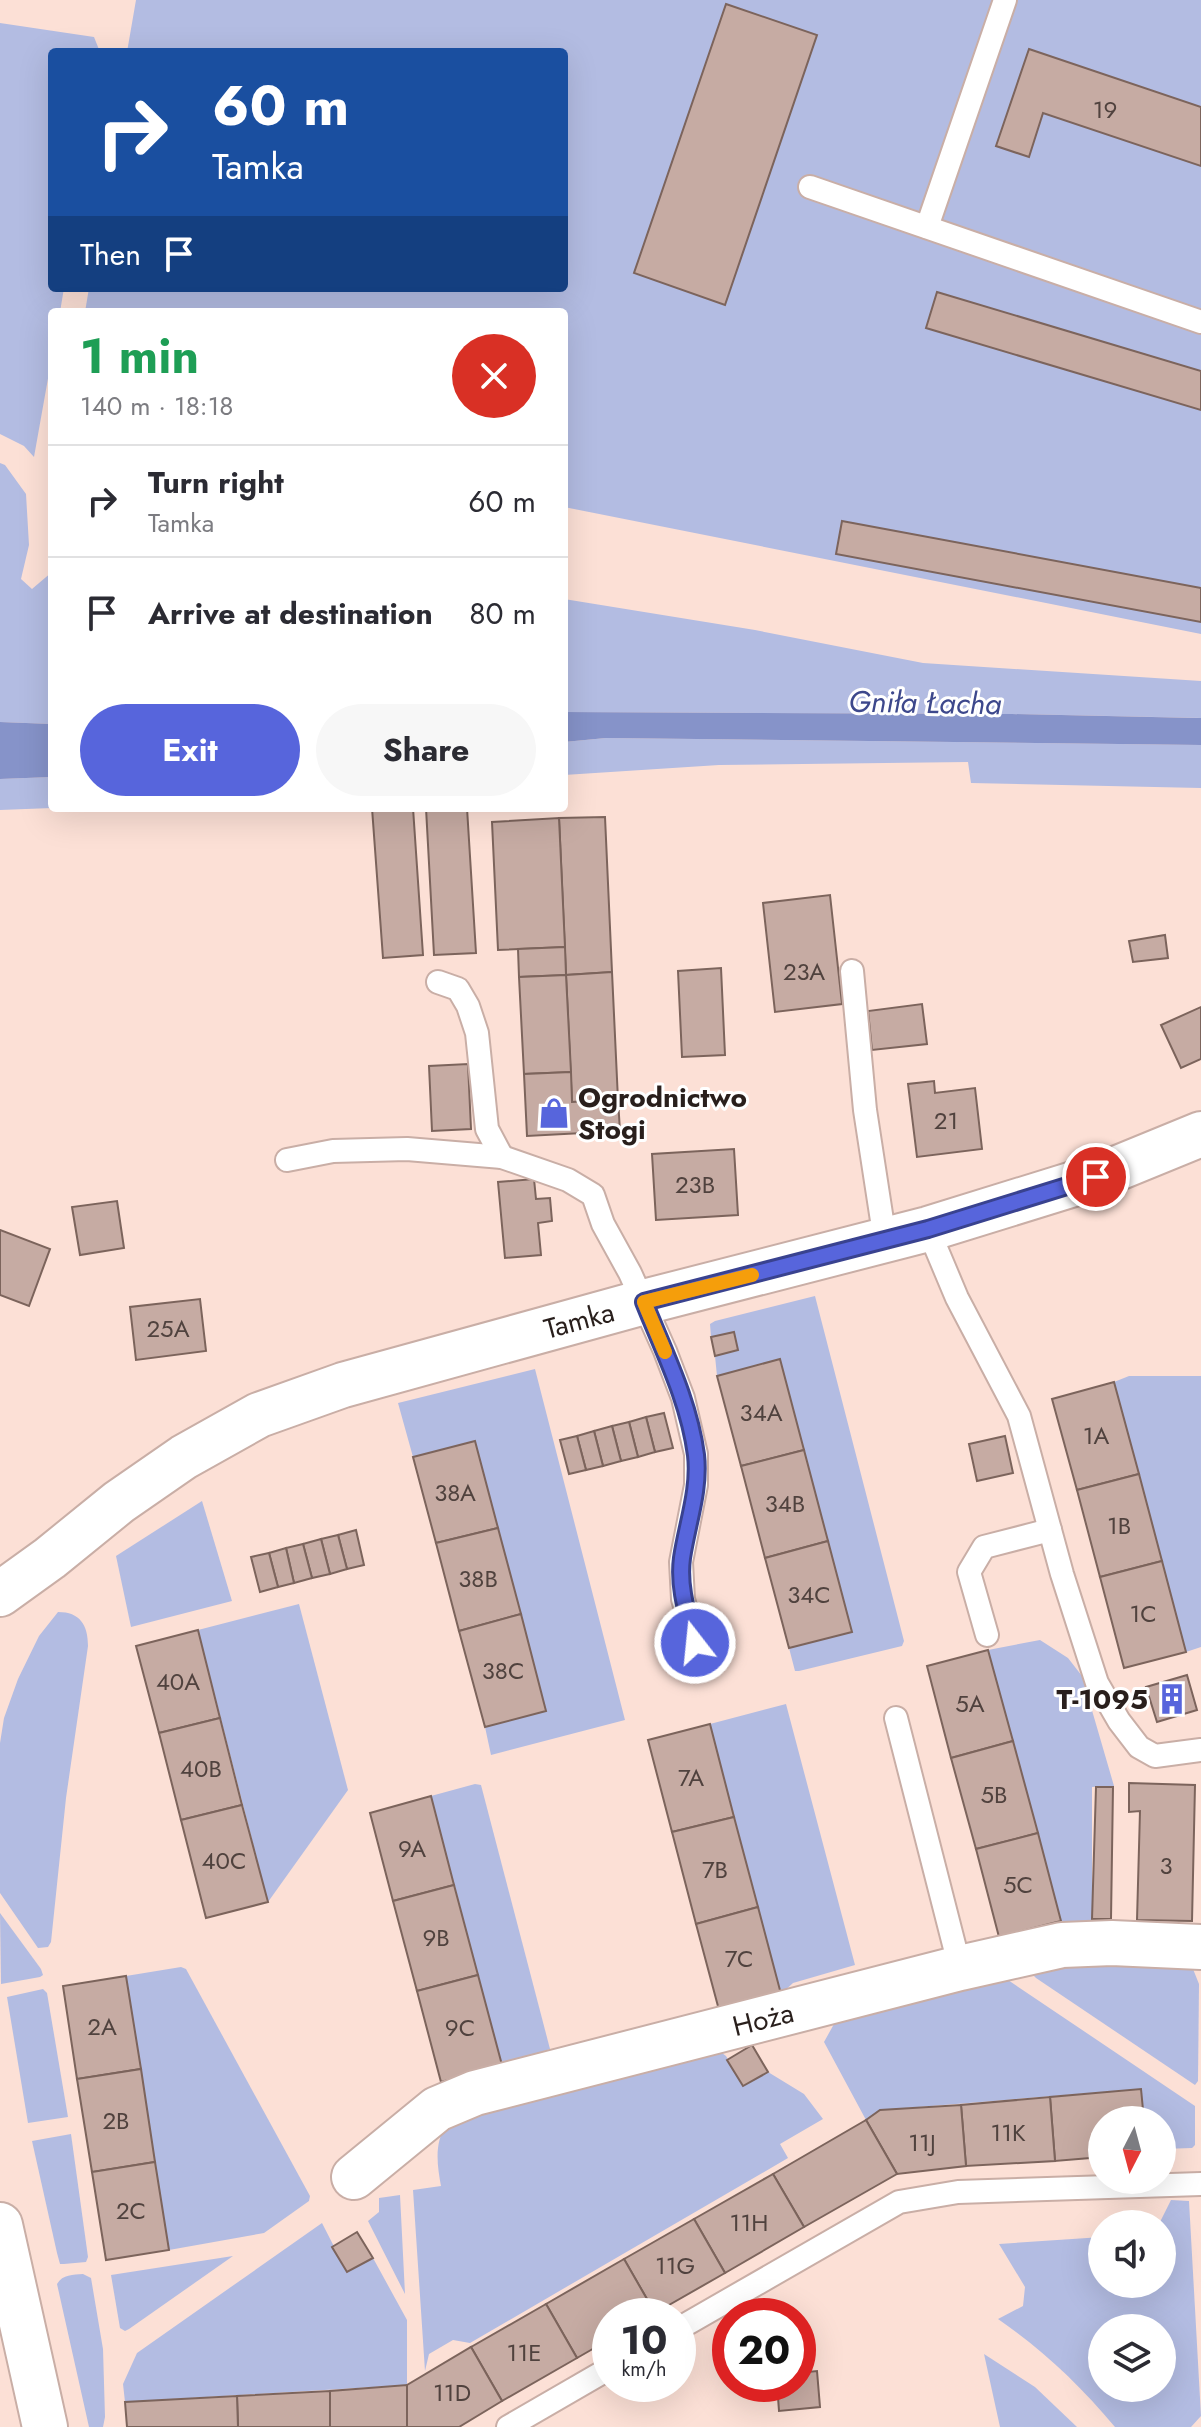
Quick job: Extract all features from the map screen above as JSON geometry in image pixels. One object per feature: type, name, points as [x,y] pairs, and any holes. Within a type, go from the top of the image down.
[{"type":"street","name":"Tamka","points":[[0,1594],[119,1502],[184,1457],[259,1415],[343,1385],[644,1302],[928,1229],[1096,1177],[1201,1134]]},
{"type":"street","name":"Hoża","points":[[354,2177],[437,2109],[465,2096],[960,1968],[1062,1945],[1112,1943],[1201,1947]]},
{"type":"street","points":[[0,2225],[45,2427]]},
{"type":"lane","points":[[927,227],[1005,0]]},
{"type":"lane","points":[[810,187],[1201,322]]},
{"type":"lane","points":[[852,971],[865,1110],[885,1240]]},
{"type":"lane","points":[[438,982],[458,989],[468,1006],[477,1033],[487,1129],[502,1157]]},
{"type":"lane","points":[[287,1160],[333,1151],[407,1149],[502,1157],[568,1180],[593,1195],[603,1224],[644,1302],[683,1398],[696,1454],[696,1485],[681,1562],[683,1599],[702,1666]]},
{"type":"lane","points":[[928,1229],[957,1298],[1019,1416],[1097,1683],[1119,1721],[1139,1747],[1155,1756],[1201,1750]]},
{"type":"lane","points":[[987,1635],[969,1572],[984,1547],[1050,1530]]},
{"type":"lane","points":[[896,1718],[960,1968]]},
{"type":"lane","points":[[696,2319],[899,2202],[958,2192],[1201,2184]]},
{"type":"lane","points":[[508,2427],[592,2378]]},
{"type":"shaded area","points":[[136,0],[1201,0],[1201,634],[568,508],[568,308],[86,308],[88,292],[568,292],[568,48],[128,48]]},
{"type":"shaded area","points":[[0,23],[94,37],[98,48],[48,48],[48,292],[63,292],[61,308],[48,308],[48,378],[34,457],[24,446],[0,434]]},
{"type":"shaded area","points":[[0,463],[5,465],[26,494],[29,545],[21,579],[32,589],[48,575],[48,724],[0,722]]},
{"type":"shaded area","points":[[568,600],[755,630],[923,663],[1201,681],[1201,718],[568,712]]},
{"type":"shaded area","name":"Gniła Łacha","points":[[568,712],[1201,718],[1201,745],[606,738],[568,742]]},
{"type":"shaded area","points":[[0,722],[48,724],[48,777],[0,779]]},
{"type":"shaded area","points":[[606,738],[1201,745],[1201,788],[971,783],[968,762],[719,765],[568,775],[568,742]]},
{"type":"shaded area","points":[[48,777],[48,808],[0,810],[0,779]]},
{"type":"shaded area","points":[[815,1296],[904,1641],[902,1646],[795,1671],[789,1648],[779,1359],[717,1376],[715,1356],[738,1350],[734,1332],[711,1337],[710,1324]]},
{"type":"shaded area","points":[[535,1369],[625,1720],[491,1755],[485,1727],[546,1711],[475,1441],[413,1457],[398,1403]]},
{"type":"shaded area","points":[[1129,1376],[1201,1376],[1201,1647],[1186,1652],[1114,1382]]},
{"type":"shaded area","points":[[202,1501],[232,1601],[131,1627],[116,1556]]},
{"type":"shaded area","points":[[299,1604],[348,1790],[268,1902],[198,1630]]},
{"type":"shaded area","points":[[58,1612],[72,1614],[81,1621],[88,1646],[66,1798],[51,1942],[48,1947],[38,1948],[0,1893],[0,1743],[4,1718],[18,1679],[39,1636]]},
{"type":"shaded area","points":[[1040,1640],[1068,1658],[1082,1676],[1114,1786],[1092,1787],[1092,1923],[1061,1921],[988,1650]]},
{"type":"shaded area","points":[[786,1704],[855,1965],[793,1983],[781,1994],[710,1724]]},
{"type":"shaded area","points":[[481,1785],[550,2049],[502,2065],[431,1796]]},
{"type":"shaded area","points":[[0,1913],[41,1969],[43,1975],[40,1977],[1,1984]]},
{"type":"shaded area","points":[[1058,1961],[1185,1964],[1193,1969],[1199,1984],[1198,2081],[1195,2085],[1029,1971]]},
{"type":"shaded area","points":[[181,1967],[186,1969],[310,2196],[309,2201],[264,2233],[169,2250],[126,1976]]},
{"type":"shaded area","points":[[1005,1978],[1195,2106],[1195,2145],[1192,2148],[1176,2149],[1176,2106],[1143,2106],[1141,2089],[881,2110],[866,2120],[824,2042],[834,2024],[845,2018]]},
{"type":"shaded area","points":[[43,1989],[47,1993],[68,2117],[28,2123],[7,1997]]},
{"type":"shaded area","points":[[722,2053],[743,2086],[768,2072],[804,2094],[823,2119],[780,2144],[788,2158],[470,2343],[453,2340],[429,2354],[425,2371],[413,2190],[441,2186],[438,2146],[447,2123]]},
{"type":"shaded area","points":[[71,2134],[88,2257],[86,2262],[60,2264],[32,2141]]},
{"type":"shaded area","points":[[400,2195],[405,2294],[368,2221],[379,2212],[379,2198]]},
{"type":"shaded area","points":[[1171,2200],[1189,2201],[1201,2416],[1191,2427],[1115,2427],[1092,2402],[1176,2402],[1176,2314],[1088,2314],[1088,2397],[1030,2343],[998,2319],[1023,2306],[1025,2287],[999,2244],[1088,2238],[1088,2298],[1176,2298],[1176,2210],[1166,2210]]},
{"type":"shaded area","points":[[322,2223],[347,2272],[373,2258],[407,2320],[407,2385],[125,2402],[123,2384],[137,2353]]},
{"type":"shaded area","points":[[233,2256],[129,2329],[125,2331],[120,2328],[111,2275]]},
{"type":"shaded area","points":[[83,2274],[91,2278],[103,2349],[103,2427],[89,2427],[57,2284],[65,2277]]},
{"type":"shaded area","points":[[984,2354],[1035,2387],[1077,2427],[1000,2427]]},
{"type":"building","points":[[726,4],[817,35],[725,305],[634,273]]},
{"type":"building","points":[[1029,49],[1201,107],[1201,166],[1043,113],[1029,157],[996,146]]},
{"type":"building","points":[[937,292],[1201,371],[1201,410],[926,328]]},
{"type":"building","points":[[842,521],[1201,588],[1201,622],[836,554]]},
{"type":"building","points":[[372,812],[413,812],[423,955],[383,958]]},
{"type":"building","points":[[426,812],[467,812],[476,953],[434,955]]},
{"type":"building","points":[[605,817],[612,972],[566,975],[559,818]]},
{"type":"building","points":[[559,818],[565,947],[498,950],[492,822]]},
{"type":"building","points":[[830,895],[842,1004],[775,1012],[763,903]]},
{"type":"building","points":[[1165,935],[1168,958],[1133,962],[1129,941]]},
{"type":"building","points":[[565,947],[566,975],[519,977],[518,949]]},
{"type":"building","points":[[721,968],[725,1055],[682,1057],[678,971]]},
{"type":"building","points":[[612,972],[618,1100],[572,1102],[566,975]]},
{"type":"building","points":[[566,975],[571,1072],[524,1074],[519,977]]},
{"type":"building","points":[[922,1004],[927,1044],[872,1050],[868,1011]]},
{"type":"building","points":[[1201,1007],[1201,1059],[1181,1068],[1161,1025]]},
{"type":"building","points":[[468,1064],[471,1129],[432,1131],[429,1066]]},
{"type":"building","points":[[571,1072],[572,1102],[618,1100],[620,1131],[527,1136],[524,1074]]},
{"type":"building","points":[[934,1081],[935,1093],[975,1088],[982,1149],[917,1157],[908,1084]]},
{"type":"building","points":[[734,1149],[738,1215],[656,1220],[652,1154]]},
{"type":"building","points":[[534,1179],[536,1199],[550,1198],[552,1221],[538,1223],[541,1255],[505,1258],[498,1182]]},
{"type":"building","points":[[117,1201],[124,1248],[80,1255],[72,1207]]},
{"type":"building","points":[[0,1230],[50,1249],[29,1306],[0,1295]]},
{"type":"building","points":[[200,1299],[206,1351],[136,1360],[130,1307]]},
{"type":"building","points":[[734,1332],[738,1350],[715,1356],[711,1337]]},
{"type":"building","points":[[780,1359],[804,1450],[741,1466],[717,1376]]},
{"type":"building","points":[[1114,1382],[1139,1474],[1077,1490],[1052,1399]]},
{"type":"building","points":[[664,1413],[673,1448],[655,1452],[646,1417]]},
{"type":"building","points":[[646,1417],[655,1452],[638,1457],[629,1422]]},
{"type":"building","points":[[629,1422],[638,1457],[621,1461],[612,1426]]},
{"type":"building","points":[[612,1426],[621,1461],[603,1466],[594,1431]]},
{"type":"building","points":[[594,1431],[603,1466],[586,1470],[577,1436]]},
{"type":"building","points":[[577,1436],[586,1470],[569,1474],[560,1440]]},
{"type":"building","points":[[1005,1436],[1013,1473],[977,1481],[969,1444]]},
{"type":"building","points":[[475,1441],[498,1528],[436,1543],[413,1457]]},
{"type":"building","points":[[804,1450],[828,1541],[765,1558],[741,1466]]},
{"type":"building","points":[[1139,1474],[1162,1561],[1100,1577],[1077,1490]]},
{"type":"building","points":[[498,1528],[521,1614],[459,1631],[436,1543]]},
{"type":"building","points":[[356,1530],[364,1565],[347,1569],[338,1535]]},
{"type":"building","points":[[338,1535],[347,1569],[330,1574],[321,1539]]},
{"type":"building","points":[[321,1539],[330,1574],[312,1578],[303,1544]]},
{"type":"building","points":[[828,1541],[852,1632],[789,1648],[765,1558]]},
{"type":"building","points":[[303,1544],[312,1578],[294,1583],[286,1548]]},
{"type":"building","points":[[286,1548],[294,1583],[278,1587],[269,1553]]},
{"type":"building","points":[[269,1553],[278,1587],[260,1592],[251,1557]]},
{"type":"building","points":[[1162,1561],[1186,1652],[1124,1668],[1100,1577]]},
{"type":"building","points":[[521,1614],[546,1711],[485,1727],[459,1631]]},
{"type":"building","points":[[198,1630],[220,1718],[159,1733],[136,1646]]},
{"type":"building","points":[[988,1650],[1013,1741],[951,1758],[927,1666]]},
{"type":"building","name":"T-1095","points":[[1187,1675],[1197,1710],[1157,1722],[1146,1687]]},
{"type":"building","points":[[220,1718],[242,1805],[181,1820],[159,1733]]},
{"type":"building","points":[[710,1724],[734,1817],[672,1832],[648,1740]]},
{"type":"building","points":[[1013,1741],[1038,1833],[976,1849],[951,1758]]},
{"type":"building","points":[[1129,1783],[1195,1785],[1192,1921],[1137,1920],[1140,1811],[1129,1812]]},
{"type":"building","points":[[1096,1787],[1113,1787],[1111,1919],[1092,1919]]},
{"type":"building","points":[[431,1796],[454,1885],[393,1901],[370,1813]]},
{"type":"building","points":[[242,1805],[268,1902],[206,1918],[181,1820]]},
{"type":"building","points":[[734,1817],[758,1907],[696,1924],[672,1832]]},
{"type":"building","points":[[1038,1833],[1061,1921],[999,1937],[976,1849]]},
{"type":"building","points":[[454,1885],[478,1975],[417,1991],[393,1901]]},
{"type":"building","points":[[758,1907],[781,1994],[719,2010],[696,1924]]},
{"type":"building","points":[[478,1975],[502,2065],[441,2082],[417,1991]]},
{"type":"building","points":[[126,1976],[141,2069],[77,2079],[63,1986]]},
{"type":"building","points":[[752,2045],[768,2072],[743,2086],[727,2060]]},
{"type":"building","points":[[141,2069],[155,2162],[92,2172],[77,2079]]},
{"type":"building","points":[[1141,2089],[1143,2106],[1088,2106],[1088,2158],[1055,2161],[1050,2097]]},
{"type":"building","points":[[1050,2097],[1055,2161],[966,2166],[961,2105]]},
{"type":"building","points":[[961,2105],[966,2166],[897,2174],[866,2120],[880,2110]]},
{"type":"building","points":[[866,2120],[897,2174],[804,2227],[773,2174]]},
{"type":"building","points":[[155,2162],[169,2250],[106,2260],[92,2172]]},
{"type":"building","points":[[773,2174],[804,2227],[725,2273],[694,2219]]},
{"type":"building","points":[[694,2219],[725,2273],[681,2298],[646,2298],[624,2259]]},
{"type":"building","points":[[357,2232],[373,2258],[347,2272],[332,2247]]},
{"type":"building","points":[[624,2259],[646,2298],[592,2298],[592,2349],[577,2358],[546,2304]]},
{"type":"building","points":[[546,2304],[577,2358],[502,2401],[471,2347]]},
{"type":"building","points":[[471,2347],[502,2401],[459,2427],[407,2427],[407,2385]]},
{"type":"building","points":[[816,2371],[820,2407],[779,2411],[778,2402],[816,2402]]},
{"type":"building","points":[[407,2385],[407,2427],[330,2427],[330,2391]]},
{"type":"building","points":[[330,2391],[330,2427],[238,2427],[237,2396]]},
{"type":"building","points":[[237,2396],[238,2427],[127,2427],[125,2402]]},
{"type":"slow traffic","points":[[665,1352],[644,1302],[752,1275]]},
{"type":"place","name":"Ogrodnictwo Stogi","points":[[554,1113]]},
{"type":"place","name":"T-1095","points":[[1172,1699]]},
{"type":"route","points":[[695,1643],[683,1599],[681,1562],[696,1485],[696,1454],[683,1398],[644,1302],[928,1229],[1096,1177]]}]
